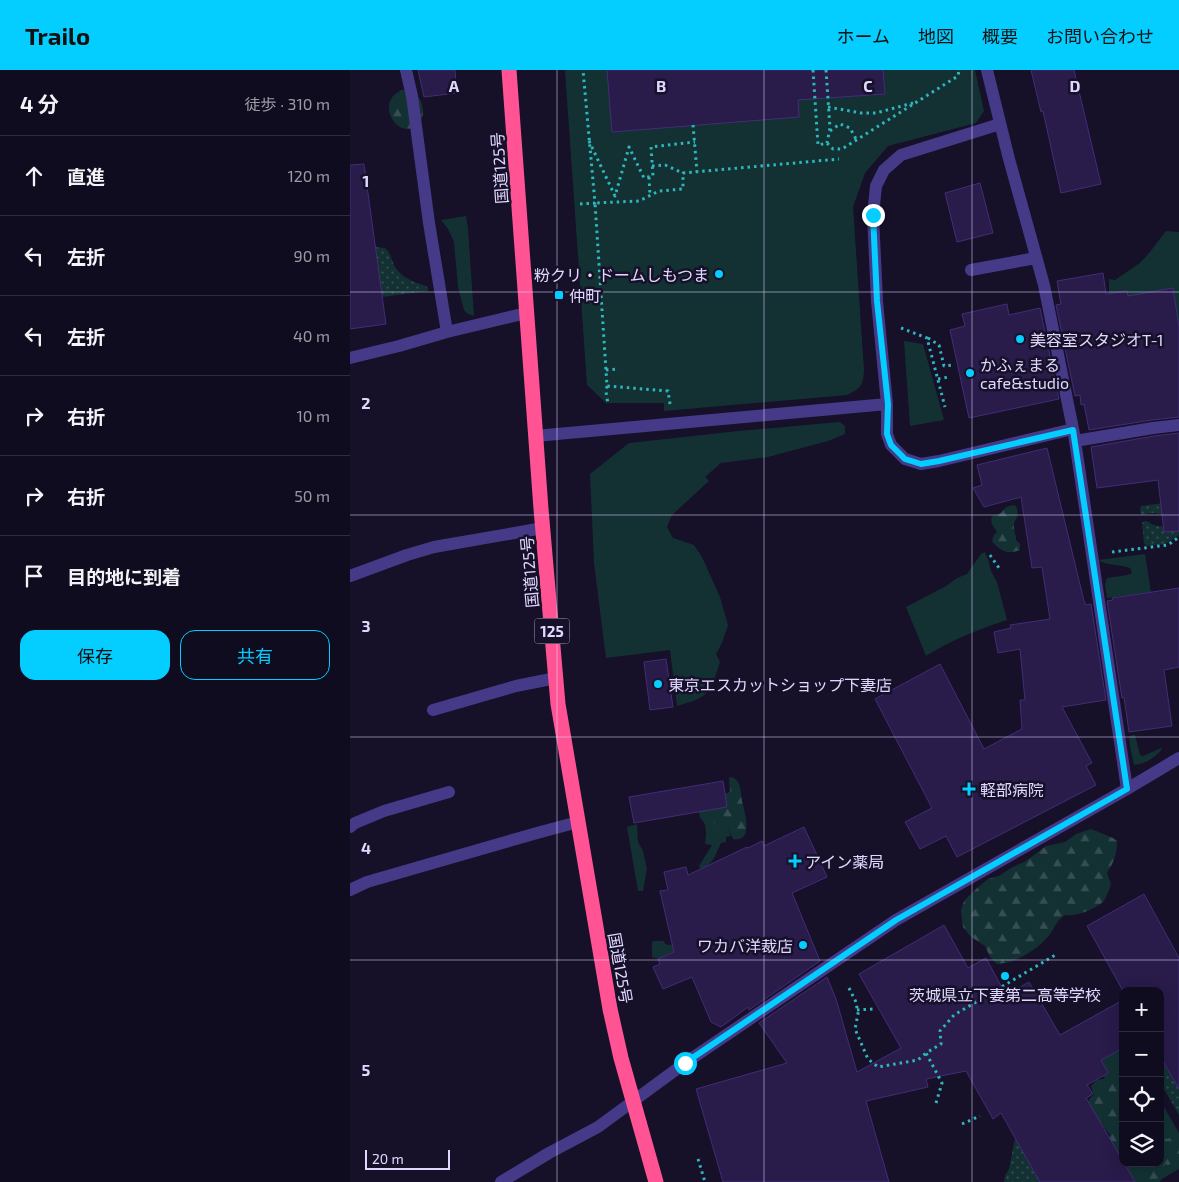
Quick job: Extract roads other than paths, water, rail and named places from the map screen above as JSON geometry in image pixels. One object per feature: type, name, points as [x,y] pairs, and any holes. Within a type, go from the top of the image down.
[{"type":"highway","name":"国道125号","points":[[509,70],[526,313],[558,704],[610,1009],[621,1058],[656,1182]]},
{"type":"street","points":[[406,70],[412,96],[429,223],[447,332]]},
{"type":"street","points":[[987,70],[1046,296],[1074,435],[1127,789]]},
{"type":"street","points":[[1000,124],[901,155],[884,170],[876,186],[873,215],[877,301],[888,404],[887,434],[891,445],[905,459],[921,464],[1074,435],[1179,426]]},
{"type":"street","points":[[971,270],[1036,258]]},
{"type":"street","points":[[350,358],[526,313]]},
{"type":"street","points":[[536,436],[888,404]]},
{"type":"street","points":[[350,576],[434,547],[543,528]]},
{"type":"street","points":[[433,710],[516,686],[556,678]]},
{"type":"street","points":[[501,1182],[549,1153],[598,1127],[685,1063],[896,920],[1179,758]]},
{"type":"street","points":[[350,827],[384,811],[449,792]]},
{"type":"street","points":[[350,890],[367,882],[578,822]]},
{"type":"place","name":"粉クリ・ドームしもつま","points":[[719,274]]},
{"type":"place","name":"仲町","points":[[559,295]]},
{"type":"place","name":"美容室スタジオT-1","points":[[1020,339]]},
{"type":"place","name":"かふぇまる cafe&studio","points":[[970,373]]},
{"type":"place","name":"東京エスカットショップ下妻店","points":[[658,684]]},
{"type":"place","name":"軽部病院","points":[[969,789]]},
{"type":"place","name":"アイン薬局","points":[[795,861]]},
{"type":"place","name":"ワカバ洋裁店","points":[[803,945]]},
{"type":"place","name":"茨城県立下妻第二高等学校","points":[[1005,976]]}]
